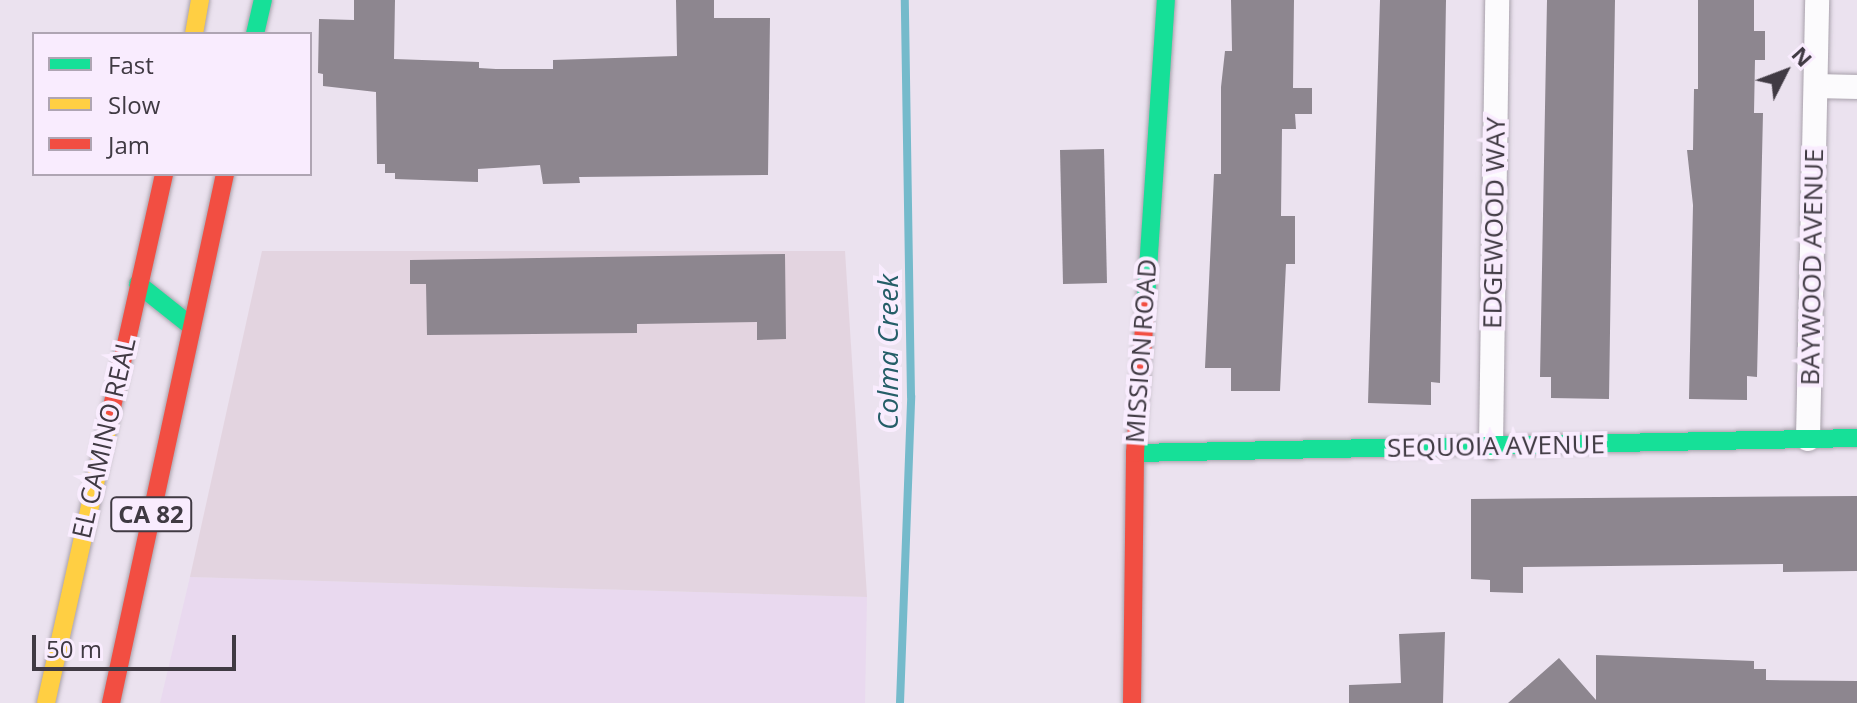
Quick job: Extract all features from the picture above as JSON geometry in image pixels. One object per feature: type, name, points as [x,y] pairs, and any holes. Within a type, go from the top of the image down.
[{"type":"main road","points":[[194,32],[200,0]]},
{"type":"main road","points":[[255,32],[263,0]]},
{"type":"main road","name":"MISSION ROAD","points":[[1132,703],[1135,453],[1166,0]]},
{"type":"main road","name":"EL CAMINO REAL","points":[[46,703],[164,176]]},
{"type":"main road","name":"CA 82","points":[[111,703],[225,176]]},
{"type":"main road","points":[[138,284],[191,326]]},
{"type":"main road","name":"SEQUOIA AVENUE","points":[[1135,453],[1857,438]]},
{"type":"street","name":"EDGEWOOD WAY","points":[[1491,447],[1497,0]]},
{"type":"street","name":"BAYWOOD AVENUE","points":[[1808,439],[1817,0]]},
{"type":"street","points":[[1816,86],[1857,87]]},
{"type":"shaded area","points":[[262,251],[845,251],[867,597],[190,577]]},
{"type":"shaded area","points":[[190,577],[867,597],[865,703],[160,703]]},
{"type":"building","points":[[354,0],[395,0],[394,59],[479,62],[479,68],[496,69],[553,69],[553,60],[677,56],[676,0],[714,0],[714,18],[770,18],[768,175],[579,177],[580,183],[543,184],[540,165],[478,169],[478,182],[395,179],[395,173],[385,173],[385,164],[377,164],[376,92],[323,86],[323,74],[318,73],[319,19],[354,20]]},
{"type":"building","points":[[1231,0],[1294,0],[1293,88],[1312,88],[1312,114],[1295,114],[1296,129],[1282,129],[1281,216],[1295,216],[1295,264],[1286,264],[1280,391],[1231,391],[1231,368],[1205,368],[1214,174],[1221,174],[1221,87],[1225,51],[1232,51]]},
{"type":"building","points":[[1380,0],[1446,0],[1440,383],[1431,382],[1431,405],[1368,403]]},
{"type":"building","points":[[1547,0],[1615,0],[1609,399],[1551,398],[1551,377],[1540,377]]},
{"type":"building","points":[[1698,0],[1754,0],[1754,31],[1765,31],[1765,60],[1755,60],[1754,113],[1763,113],[1757,377],[1747,376],[1747,400],[1689,399],[1693,205],[1687,150],[1693,150],[1694,89],[1698,89]]},
{"type":"building","points":[[1104,149],[1107,283],[1063,284],[1060,150]]},
{"type":"building","points":[[785,254],[786,339],[757,340],[757,322],[637,324],[637,333],[427,335],[426,284],[410,284],[410,260]]},
{"type":"building","points":[[1857,496],[1857,571],[1783,572],[1783,564],[1523,567],[1523,593],[1490,592],[1490,580],[1471,579],[1471,499]]},
{"type":"building","points":[[1445,632],[1443,703],[1349,703],[1349,685],[1401,683],[1399,634]]},
{"type":"building","points":[[1596,655],[1754,661],[1754,669],[1766,669],[1766,680],[1857,681],[1857,703],[1508,703],[1559,658],[1596,700]]},
{"type":"waterway","name":"Colma Creek","points":[[900,703],[911,396],[905,0]]},
{"type":"traffic: fast","points":[[255,32],[263,0]]},
{"type":"traffic: fast","points":[[1146,299],[1166,0]]},
{"type":"traffic: fast","points":[[138,284],[191,326]]},
{"type":"traffic: fast","points":[[1135,453],[1857,438]]},
{"type":"traffic: slow","points":[[194,32],[200,0]]},
{"type":"traffic: slow","points":[[46,703],[112,407]]},
{"type":"traffic: jam","points":[[112,407],[164,176]]},
{"type":"traffic: jam","points":[[111,703],[225,176]]},
{"type":"traffic: jam","points":[[1132,703],[1135,453],[1146,299]]}]
